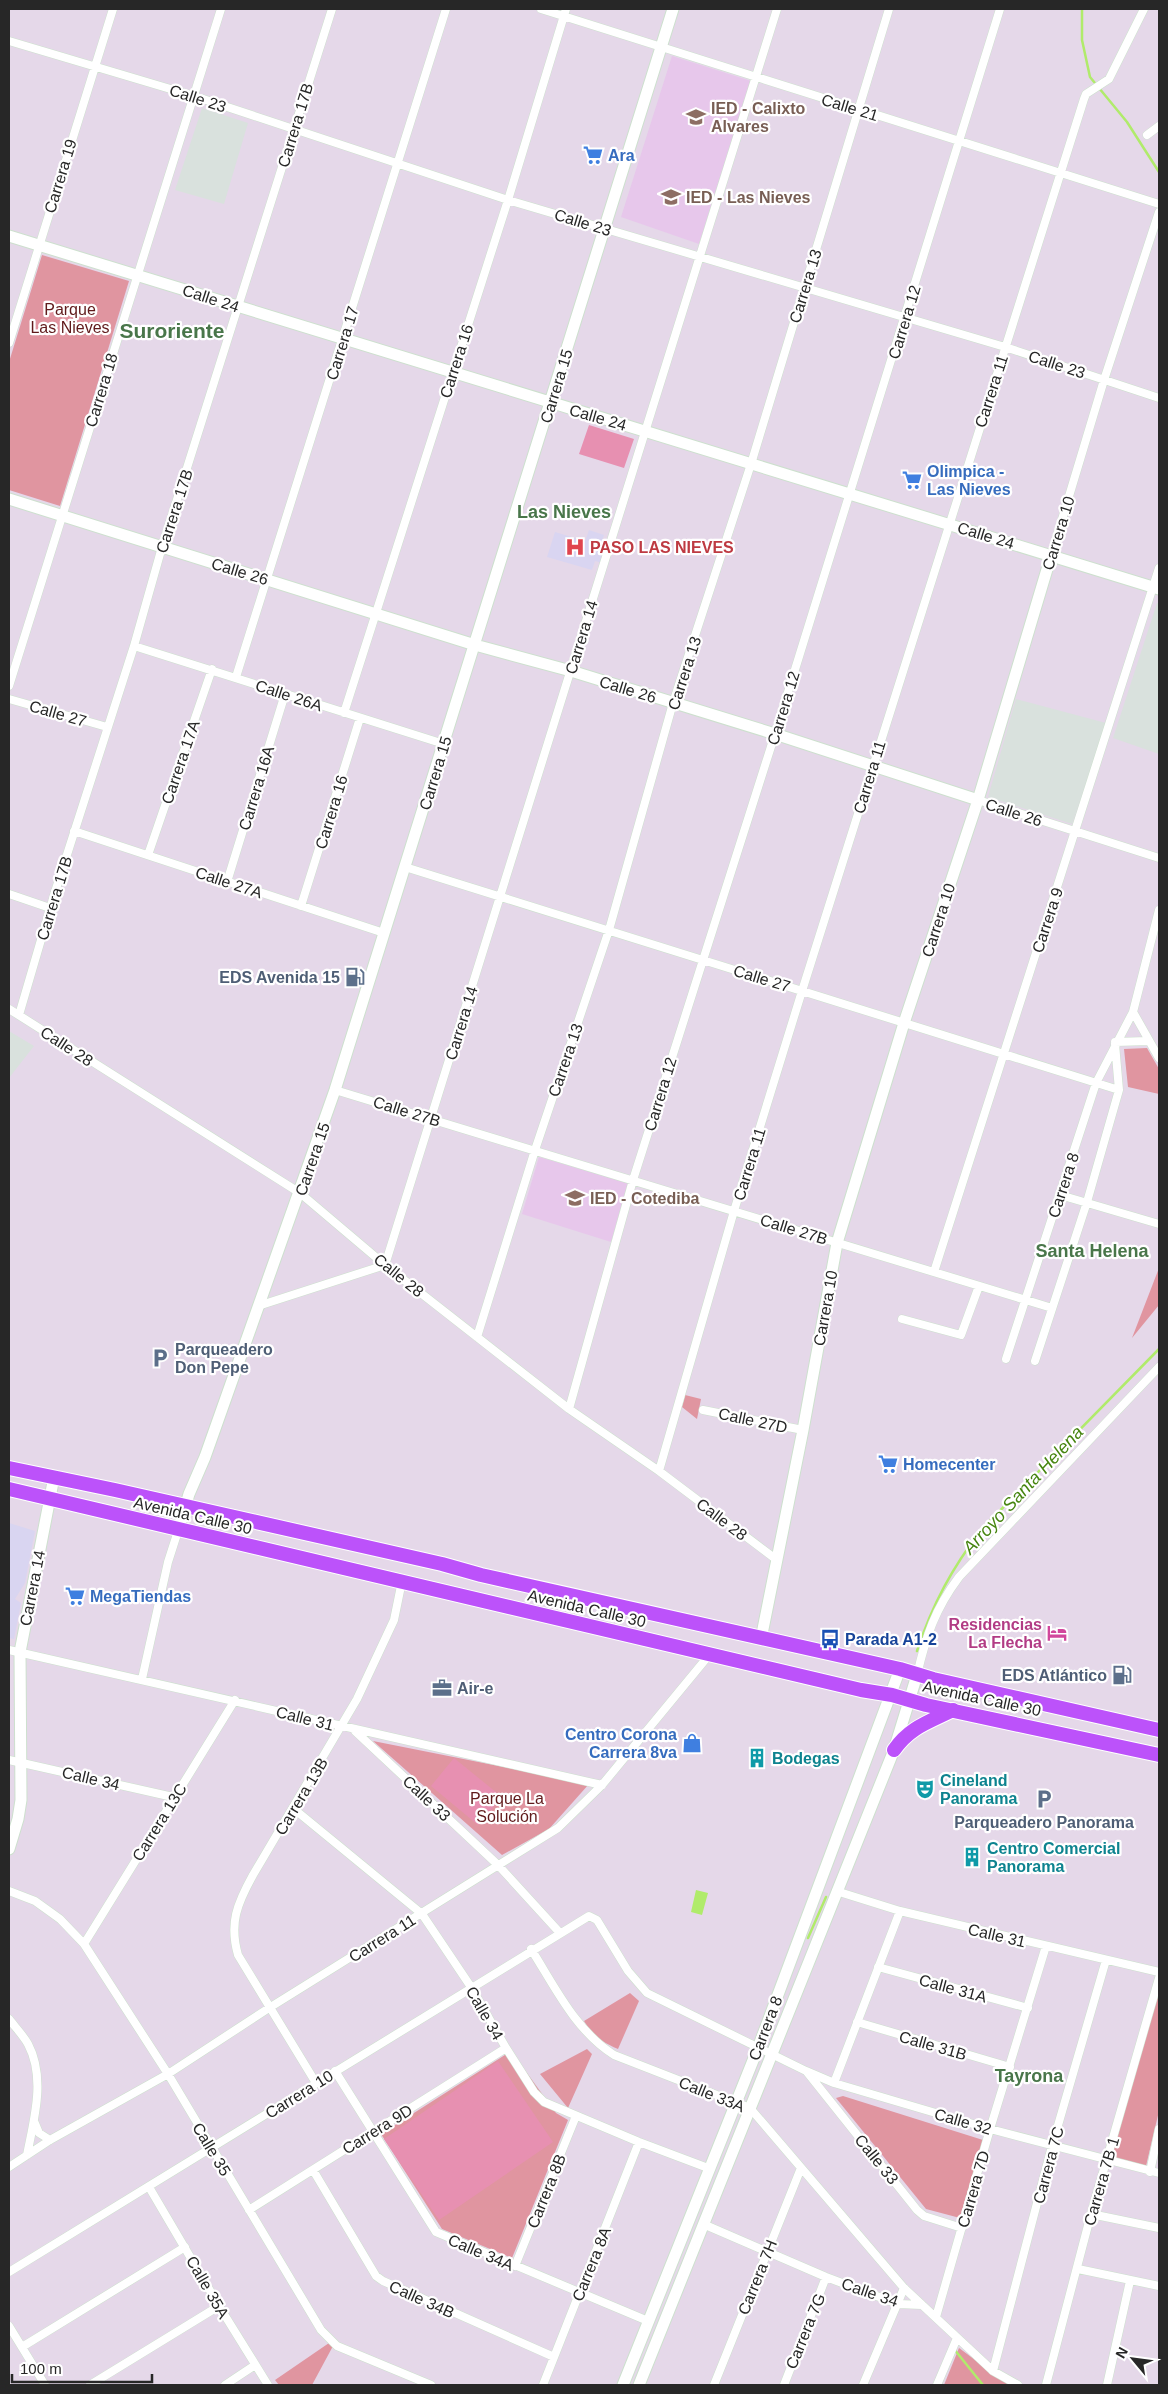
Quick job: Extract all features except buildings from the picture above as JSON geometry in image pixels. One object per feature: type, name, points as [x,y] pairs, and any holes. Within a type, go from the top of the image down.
[{"type":"highway","name":"Avenida Calle 30","points":[[9,1468],[900,1669],[917,1675],[1159,1730]]},
{"type":"highway","name":"Avenida Calle 30","points":[[9,1490],[861,1690],[892,1695],[1159,1755]]},
{"type":"highway","points":[[894,1750],[904,1736],[919,1725],[953,1710]]},
{"type":"street","name":"Carrera 19","points":[[9,343],[113,9]]},
{"type":"street","name":"Carrera 18","points":[[9,686],[221,9]]},
{"type":"street","name":"Carrera 17B","points":[[19,1015],[106,727],[134,646],[162,547],[332,9]]},
{"type":"street","name":"Carrera 17","points":[[236,677],[344,339],[446,9]]},
{"type":"street","name":"Calle 21","points":[[541,9],[565,12],[662,48],[858,110],[959,139],[1159,204]]},
{"type":"street","name":"Carrera 15","points":[[178,1531],[300,1193],[335,1090],[674,9]]},
{"type":"street","name":"Carrera 14","points":[[386,1264],[777,9]]},
{"type":"street","name":"Carrera 13","points":[[477,1337],[535,1150],[609,930],[674,703],[751,464],[889,9]]},
{"type":"street","name":"Carrera 12","points":[[569,1409],[633,1180],[851,493],[1000,9]]},
{"type":"street","name":"Carrera 11","points":[[659,1471],[734,1211],[802,991],[948,524],[1084,99],[1109,79],[1144,9]]},
{"type":"street","name":"Carrera 16","points":[[344,713],[508,200],[565,12]]},
{"type":"street","name":"Calle 23","points":[[9,41],[194,96],[508,200],[1005,347],[1159,398]]},
{"type":"street","points":[[1147,135],[1159,126]]},
{"type":"street","name":"Carrera 10","points":[[761,1639],[803,1430],[837,1242],[904,1023],[978,800],[1104,380],[1159,212]]},
{"type":"street","name":"Calle 24","points":[[9,236],[1156,588]]},
{"type":"street","name":"Calle 26","points":[[9,499],[475,645],[571,671],[775,734],[872,767],[1159,858]]},
{"type":"street","name":"Carrera 9","points":[[934,1272],[1075,832],[1156,588],[1159,568]]},
{"type":"street","name":"Calle 26A","points":[[134,646],[444,744]]},
{"type":"street","name":"Carrera 17A","points":[[148,855],[212,670]]},
{"type":"street","name":"Carrera 16A","points":[[227,882],[285,694]]},
{"type":"street","name":"Calle 27","points":[[9,699],[106,727]]},
{"type":"street","name":"Carrera 16","points":[[301,906],[360,718]]},
{"type":"street","name":"Calle 27A","points":[[74,831],[384,933]]},
{"type":"street","name":"Calle 27","points":[[405,867],[1119,1090]]},
{"type":"street","points":[[9,894],[50,908]]},
{"type":"street","name":"Carrera 8","points":[[1006,1359],[1096,1082],[1115,1042],[1133,1012],[1159,910]]},
{"type":"street","name":"Calle 28","points":[[9,1009],[300,1193],[386,1264],[569,1409],[659,1471],[777,1560]]},
{"type":"street","points":[[1133,1012],[1159,1058]]},
{"type":"street","points":[[1115,1042],[1148,1041]]},
{"type":"street","name":"Carrera 8","points":[[1035,1361],[1088,1202],[1119,1090],[1115,1042]]},
{"type":"street","name":"Calle 27B","points":[[335,1090],[1052,1308]]},
{"type":"street","points":[[1060,1195],[1159,1224]]},
{"type":"street","points":[[258,1306],[386,1264]]},
{"type":"street","points":[[902,1318],[958,1335],[964,1333],[979,1286]]},
{"type":"street","points":[[917,1675],[929,1628],[946,1594],[958,1577],[1159,1367]]},
{"type":"street","name":"Calle 27D","points":[[703,1410],[803,1430]]},
{"type":"street","name":"Carrera 14","points":[[9,1849],[18,1819],[21,1800],[14,1761],[14,1651],[54,1477]]},
{"type":"street","points":[[142,1679],[168,1562],[178,1531]]},
{"type":"street","name":"Carrera 13B","points":[[269,2008],[238,1956],[233,1938],[234,1919],[240,1898],[342,1727],[370,1673],[394,1620],[402,1581]]},
{"type":"street","name":"Calle 31","points":[[14,1651],[602,1785]]},
{"type":"street","name":"Carrera 11","points":[[9,2167],[50,2140],[168,2074],[269,2008],[558,1828],[602,1785],[710,1654]]},
{"type":"street","name":"Carrera 8","points":[[622,2385],[758,2048],[892,1695],[900,1669]]},
{"type":"street","name":"Carrera 8","points":[[639,2385],[894,1750],[917,1675]]},
{"type":"street","name":"Carrera 13C","points":[[84,1944],[173,1797],[235,1700]]},
{"type":"street","name":"Calle 33","points":[[354,1730],[498,1865],[560,1933]]},
{"type":"street","name":"Calle 34","points":[[14,1761],[173,1797]]},
{"type":"street","name":"Calle 34","points":[[294,1808],[422,1914],[471,1987],[534,2092],[544,2102],[639,2142],[708,2168]]},
{"type":"street","name":"Calle 35","points":[[9,1891],[41,1905],[60,1919],[84,1944],[168,2074],[321,2330],[337,2346],[431,2385]]},
{"type":"street","name":"Calle 31","points":[[836,1891],[900,1911],[1159,1972]]},
{"type":"street","points":[[834,2083],[900,1911]]},
{"type":"street","name":"Carrera 10","points":[[9,2272],[589,1916],[597,1920],[628,1971],[647,1993],[758,2048]]},
{"type":"street","name":"Carrera 7D","points":[[936,2317],[990,2129],[1046,1946]]},
{"type":"street","name":"Calle 33A","points":[[531,1950],[580,2026],[597,2044],[614,2055],[750,2108],[904,2288],[922,2305]]},
{"type":"street","name":"Carrera 7C","points":[[993,2371],[1052,2146],[1106,1960]]},
{"type":"street","name":"Calle 31A","points":[[878,1967],[1028,2008]]},
{"type":"street","name":"Carrera 7B 1","points":[[1046,2385],[1091,2214],[1159,1978]]},
{"type":"street","points":[[269,2008],[316,2082]]},
{"type":"street","points":[[9,2019],[28,2044],[38,2078],[34,2120],[27,2155]]},
{"type":"street","name":"Calle 31B","points":[[857,2022],[1010,2067]]},
{"type":"street","name":"Carrera 9D","points":[[249,2210],[506,2048]]},
{"type":"street","points":[[758,2048],[771,2054]]},
{"type":"street","name":"Calle 32","points":[[771,2054],[834,2083],[990,2129],[1106,2161],[1159,2173]]},
{"type":"street","name":"Calle 34A","points":[[335,2071],[436,2232],[579,2294],[648,2321]]},
{"type":"street","name":"Calle 33","points":[[806,2071],[917,2210],[924,2216],[962,2228]]},
{"type":"street","name":"Carrera 8B","points":[[515,2266],[576,2116]]},
{"type":"street","points":[[34,2120],[39,2133],[50,2140]]},
{"type":"street","points":[[1150,2172],[1159,2130]]},
{"type":"street","name":"Carrera 8A","points":[[543,2385],[639,2142]]},
{"type":"street","name":"Carrera 7H","points":[[714,2385],[801,2168]]},
{"type":"street","name":"Calle 34B","points":[[313,2170],[376,2276],[383,2281],[554,2357]]},
{"type":"street","name":"Calle 35A","points":[[149,2187],[268,2385]]},
{"type":"street","points":[[1091,2214],[1159,2228]]},
{"type":"street","name":"Calle 34","points":[[703,2224],[826,2277],[898,2304],[922,2305],[993,2371],[1018,2385]]},
{"type":"street","points":[[22,2347],[185,2247]]},
{"type":"street","points":[[1078,2268],[1159,2286]]},
{"type":"street","name":"Carrera 7G","points":[[784,2385],[826,2277]]},
{"type":"street","points":[[1107,2385],[1130,2281]]},
{"type":"street","points":[[863,2385],[904,2288]]},
{"type":"street","points":[[90,2385],[219,2306]]},
{"type":"street","points":[[9,2326],[45,2385]]},
{"type":"street","points":[[938,2385],[957,2338]]},
{"type":"street","points":[[225,2385],[255,2365]]},
{"type":"shaded area","points":[[672,56],[751,81],[699,244],[621,217]]},
{"type":"shaded area","points":[[202,108],[248,123],[224,204],[175,190]]},
{"type":"shaded area","points":[[589,425],[634,439],[624,468],[579,454]]},
{"type":"shaded area","name":"PASO LAS NIEVES","points":[[589,530],[604,535],[598,553],[604,556],[602,563],[595,561],[592,570],[547,557],[555,532],[585,541]]},
{"type":"shaded area","points":[[1157,603],[1159,603],[1159,754],[1113,738]]},
{"type":"shaded area","points":[[1016,699],[1106,723],[1072,824],[988,797]]},
{"type":"shaded area","points":[[9,1031],[34,1046],[9,1078]]},
{"type":"shaded area","name":"IED - Cotediba","points":[[539,1157],[628,1183],[611,1242],[522,1214]]},
{"type":"shaded area","points":[[9,1523],[35,1531],[25,1583],[15,1599],[21,1603],[14,1639],[9,1638]]},
{"type":"shaded area","points":[[454,1758],[502,1797],[478,1825],[431,1786]]},
{"type":"shaded area","points":[[696,1890],[708,1893],[702,1915],[691,1912]]},
{"type":"shaded area","points":[[498,2061],[553,2142],[439,2220],[384,2139]]},
{"type":"green space","name":"Parque Las Nieves","points":[[42,255],[129,281],[60,506],[9,490],[9,362]]},
{"type":"green space","points":[[1147,1048],[1159,1069],[1159,1094],[1128,1087],[1124,1049]]},
{"type":"green space","points":[[1159,1268],[1159,1305],[1132,1338]]},
{"type":"green space","points":[[685,1395],[701,1399],[697,1419],[682,1407]]},
{"type":"green space","name":"Parque La Solución","points":[[373,1741],[589,1784],[549,1829],[502,1855]]},
{"type":"green space","points":[[1159,1992],[1159,2111],[1146,2166],[1109,2161]]},
{"type":"green space","points":[[630,1993],[639,2001],[618,2049],[598,2038],[584,2021]]},
{"type":"green space","points":[[587,2049],[592,2054],[568,2108],[540,2074]]},
{"type":"green space","points":[[511,2051],[556,2113],[568,2120],[512,2258],[442,2229],[381,2134]]},
{"type":"green space","points":[[843,2096],[983,2140],[960,2218],[926,2209],[836,2098]]},
{"type":"green space","points":[[329,2343],[333,2346],[312,2385],[279,2385],[275,2380]]},
{"type":"green space","points":[[959,2348],[1009,2385],[944,2385]]},
{"type":"waterway","points":[[1082,9],[1082,40],[1090,77],[1127,122],[1159,172]]},
{"type":"waterway","name":"Arroyo Santa Helena","points":[[917,1651],[944,1587],[961,1558],[982,1529],[1159,1349]]},
{"type":"waterway","points":[[808,1938],[826,1897]]},
{"type":"waterway","points":[[954,2349],[983,2385]]},
{"type":"place","name":"IED - Calixto Alvares","points":[[696,117]]},
{"type":"place","name":"Ara","points":[[593,155]]},
{"type":"place","name":"IED - Las Nieves","points":[[671,197]]},
{"type":"place","name":"Olimpica - Las Nieves","points":[[912,480]]},
{"type":"place","name":"PASO LAS NIEVES","points":[[575,547]]},
{"type":"place","name":"EDS Avenida 15","points":[[355,977]]},
{"type":"place","name":"IED - Cotediba","points":[[575,1198]]},
{"type":"place","name":"Parqueadero Don Pepe","points":[[160,1358]]},
{"type":"place","name":"Homecenter","points":[[888,1464]]},
{"type":"place","name":"MegaTiendas","points":[[75,1596]]},
{"type":"place","name":"Residencias La Flecha","points":[[1057,1633]]},
{"type":"place","name":"Parada A1-2","points":[[830,1639]]},
{"type":"place","name":"EDS Atlántico","points":[[1122,1675]]},
{"type":"place","name":"Air-e","points":[[442,1688]]},
{"type":"place","name":"Centro Corona Carrera 8va","points":[[692,1743]]},
{"type":"place","name":"Bodegas","points":[[757,1758]]},
{"type":"place","name":"Cineland Panorama","points":[[925,1789]]},
{"type":"place","name":"Parqueadero Panorama","points":[[1044,1799]]},
{"type":"place","name":"Centro Comercial Panorama","points":[[972,1857]]},
{"type":"district","name":"Suroriente","points":[[172,331]]},
{"type":"district","name":"Las Nieves","points":[[564,512]]},
{"type":"district","name":"Santa Helena","points":[[1092,1251]]},
{"type":"district","name":"Tayrona","points":[[1029,2076]]}]
